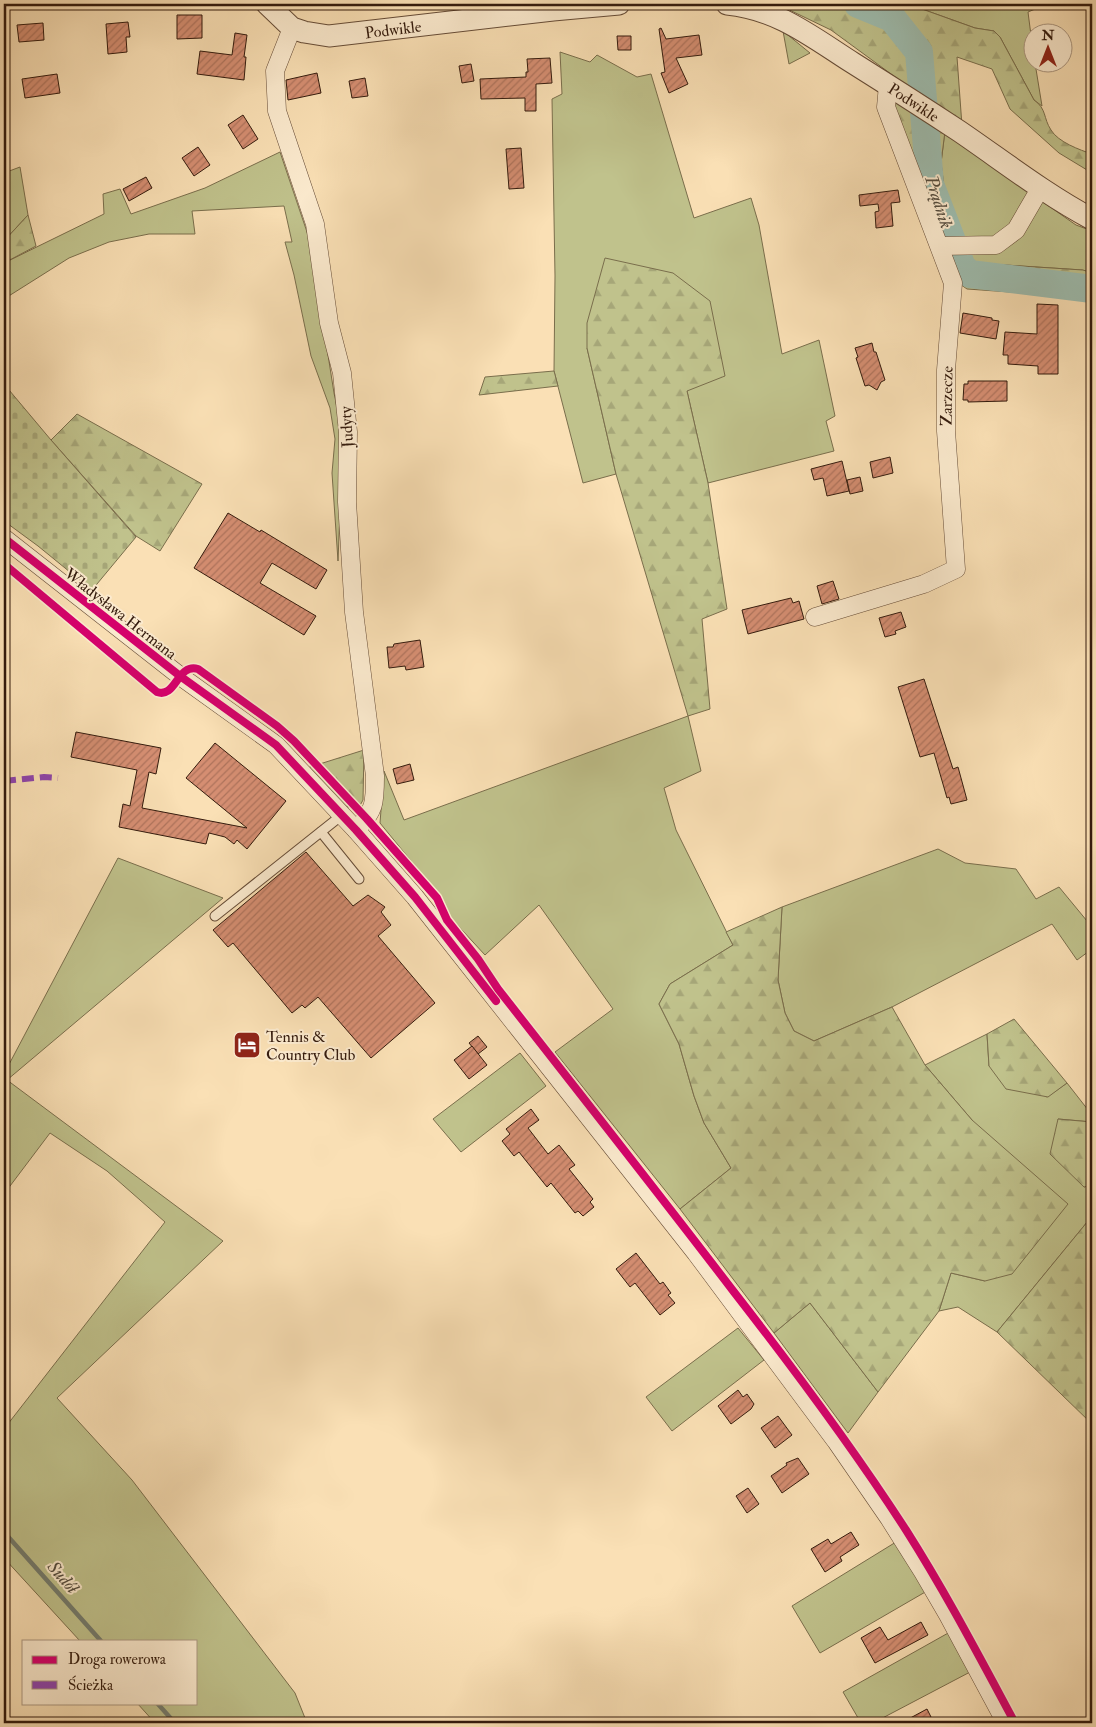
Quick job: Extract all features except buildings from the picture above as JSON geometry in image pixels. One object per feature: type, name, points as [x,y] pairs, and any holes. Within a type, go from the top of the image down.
[{"type":"street","points":[[267,4],[292,28]]},
{"type":"street","name":"Podwikle","points":[[292,28],[329,36],[619,4]]},
{"type":"street","name":"Podwikle","points":[[727,4],[782,19],[817,38],[1041,188],[1092,219]]},
{"type":"street","name":"Judyty","points":[[292,28],[275,71],[277,111],[315,224],[329,323],[342,373],[348,432],[347,502],[354,612],[375,796],[371,812],[356,830]]},
{"type":"street","name":"Zarzecze","points":[[815,618],[924,584],[956,569],[946,431],[946,370],[953,283],[941,247],[886,107],[894,89]]},
{"type":"street","points":[[941,247],[996,245],[1016,230],[1041,188]]},
{"type":"street","name":"Władysława Hermana","points":[[4,538],[180,676],[276,745],[356,830],[427,912],[730,1297],[874,1496],[923,1572],[1006,1723]]},
{"type":"lane","points":[[215,916],[342,815]]},
{"type":"lane","points":[[321,832],[358,879]]},
{"type":"green space","points":[[777,4],[908,4],[975,28],[994,31],[1000,37],[1034,100],[1043,110],[1054,134],[1070,145],[1092,154],[1092,173],[1059,153],[1010,109],[992,69],[957,57],[962,126],[831,30]]},
{"type":"green space","points":[[908,4],[1092,4],[1040,7],[1028,12],[1029,22],[1024,22],[1024,72],[1036,72],[1042,106],[1034,100],[1000,37],[994,31],[975,28]]},
{"type":"green space","points":[[783,31],[810,53],[789,64]]},
{"type":"green space","points":[[560,52],[590,62],[597,55],[637,77],[651,74],[694,218],[751,198],[759,225],[782,354],[819,340],[835,416],[826,421],[834,451],[708,483],[687,391],[587,348],[616,474],[583,483],[554,371],[555,276],[552,99],[562,94]]},
{"type":"green space","points":[[896,100],[945,131],[941,163],[946,203],[974,263],[1083,270],[1092,273],[1092,303],[1067,296],[967,289],[957,282],[892,109]]},
{"type":"green space","points":[[945,131],[1076,225],[1092,231],[1092,273],[1082,270],[974,263],[946,203],[941,163]]},
{"type":"green space","points":[[280,152],[310,241],[334,393],[343,437],[338,561],[332,473],[335,439],[330,408],[311,356],[285,242],[292,242],[284,206],[192,211],[195,234],[149,234],[109,242],[69,258],[4,299],[4,263],[104,214],[103,194],[120,189],[131,214],[205,188]]},
{"type":"green space","points":[[20,167],[28,215],[4,241],[4,173]]},
{"type":"green space","points":[[28,215],[36,246],[4,263],[4,241]]},
{"type":"green space","points":[[605,258],[673,273],[710,301],[725,376],[687,391],[708,483],[727,609],[702,619],[710,709],[688,716],[616,474],[587,348],[587,323]]},
{"type":"green space","points":[[554,371],[558,386],[479,395],[485,377]]},
{"type":"green space","points":[[4,384],[136,537],[92,590],[4,521]]},
{"type":"green space","points":[[77,414],[202,484],[160,551],[136,536],[51,440]]},
{"type":"green space","points":[[688,716],[701,771],[664,788],[676,830],[733,945],[670,984],[659,1004],[679,1044],[704,1123],[731,1168],[680,1209],[555,1052],[613,1009],[539,905],[485,955],[450,917],[438,894],[380,823],[384,771],[404,820]]},
{"type":"green space","points":[[364,750],[363,800],[358,809],[335,800],[307,768]]},
{"type":"green space","points":[[938,849],[965,863],[1016,869],[1036,899],[1059,887],[1092,927],[1092,949],[1077,960],[1052,924],[892,1007],[814,1041],[794,1031],[785,1013],[778,980],[782,907]]},
{"type":"green space","points":[[118,858],[223,898],[7,1080],[5,1072]]},
{"type":"green space","points":[[782,907],[778,980],[785,1013],[794,1031],[814,1041],[892,1007],[925,1065],[972,1120],[1068,1204],[1012,1274],[985,1281],[951,1273],[939,1311],[878,1392],[810,1303],[774,1333],[680,1209],[731,1168],[704,1123],[679,1044],[659,1004],[670,984],[733,945],[726,932]]},
{"type":"green space","points":[[1014,1019],[1067,1083],[1048,1097],[1006,1089],[989,1066],[987,1034]]},
{"type":"green space","points":[[987,1034],[989,1066],[1047,1097],[1067,1083],[1092,1115],[1092,1122],[1058,1119],[1084,1187],[1092,1185],[1092,1219],[1088,1221],[997,1332],[958,1307],[939,1311],[951,1273],[985,1281],[972,1120],[925,1065]]},
{"type":"green space","points":[[520,1053],[546,1086],[461,1152],[433,1119]]},
{"type":"green space","points":[[7,1080],[223,1241],[57,1398],[132,1480],[295,1693],[307,1723],[155,1723],[138,1704],[198,1704],[198,1640],[79,1640],[4,1558],[4,1429],[165,1222],[107,1171],[50,1133],[4,1194],[4,1082]]},
{"type":"green space","points":[[1058,1119],[1092,1122],[1092,1185],[1084,1187],[1050,1154]]},
{"type":"green space","points":[[1092,1219],[1092,1424],[997,1332],[1088,1221]]},
{"type":"green space","points":[[810,1303],[878,1392],[848,1433],[774,1333]]},
{"type":"green space","points":[[738,1328],[764,1360],[672,1431],[646,1397]]},
{"type":"green space","points":[[896,1542],[927,1591],[820,1653],[792,1606]]},
{"type":"green space","points":[[950,1632],[972,1671],[873,1723],[861,1723],[843,1692]]},
{"type":"waterway","name":"Prądnik","points":[[858,4],[892,18],[919,52],[930,184],[962,267],[970,274],[1092,289]]},
{"type":"waterway","name":"Sudół","points":[[4,1532],[100,1640]]},
{"type":"waterway","name":"Sudół","points":[[158,1704],[175,1723]]},
{"type":"marked path","points":[[4,781],[44,777],[58,778]]},
{"type":"cycle path","points":[[4,538],[180,676],[276,745],[356,830],[415,897],[496,1001]]},
{"type":"cycle path","points":[[4,564],[157,692],[163,693],[168,691],[185,671],[198,669],[277,726],[294,741],[367,819],[437,898],[447,920],[478,959],[498,989],[823,1409],[906,1530],[935,1578],[1015,1723]]},
{"type":"place","name":"Tennis & Country Club","points":[[247,1045]]}]
